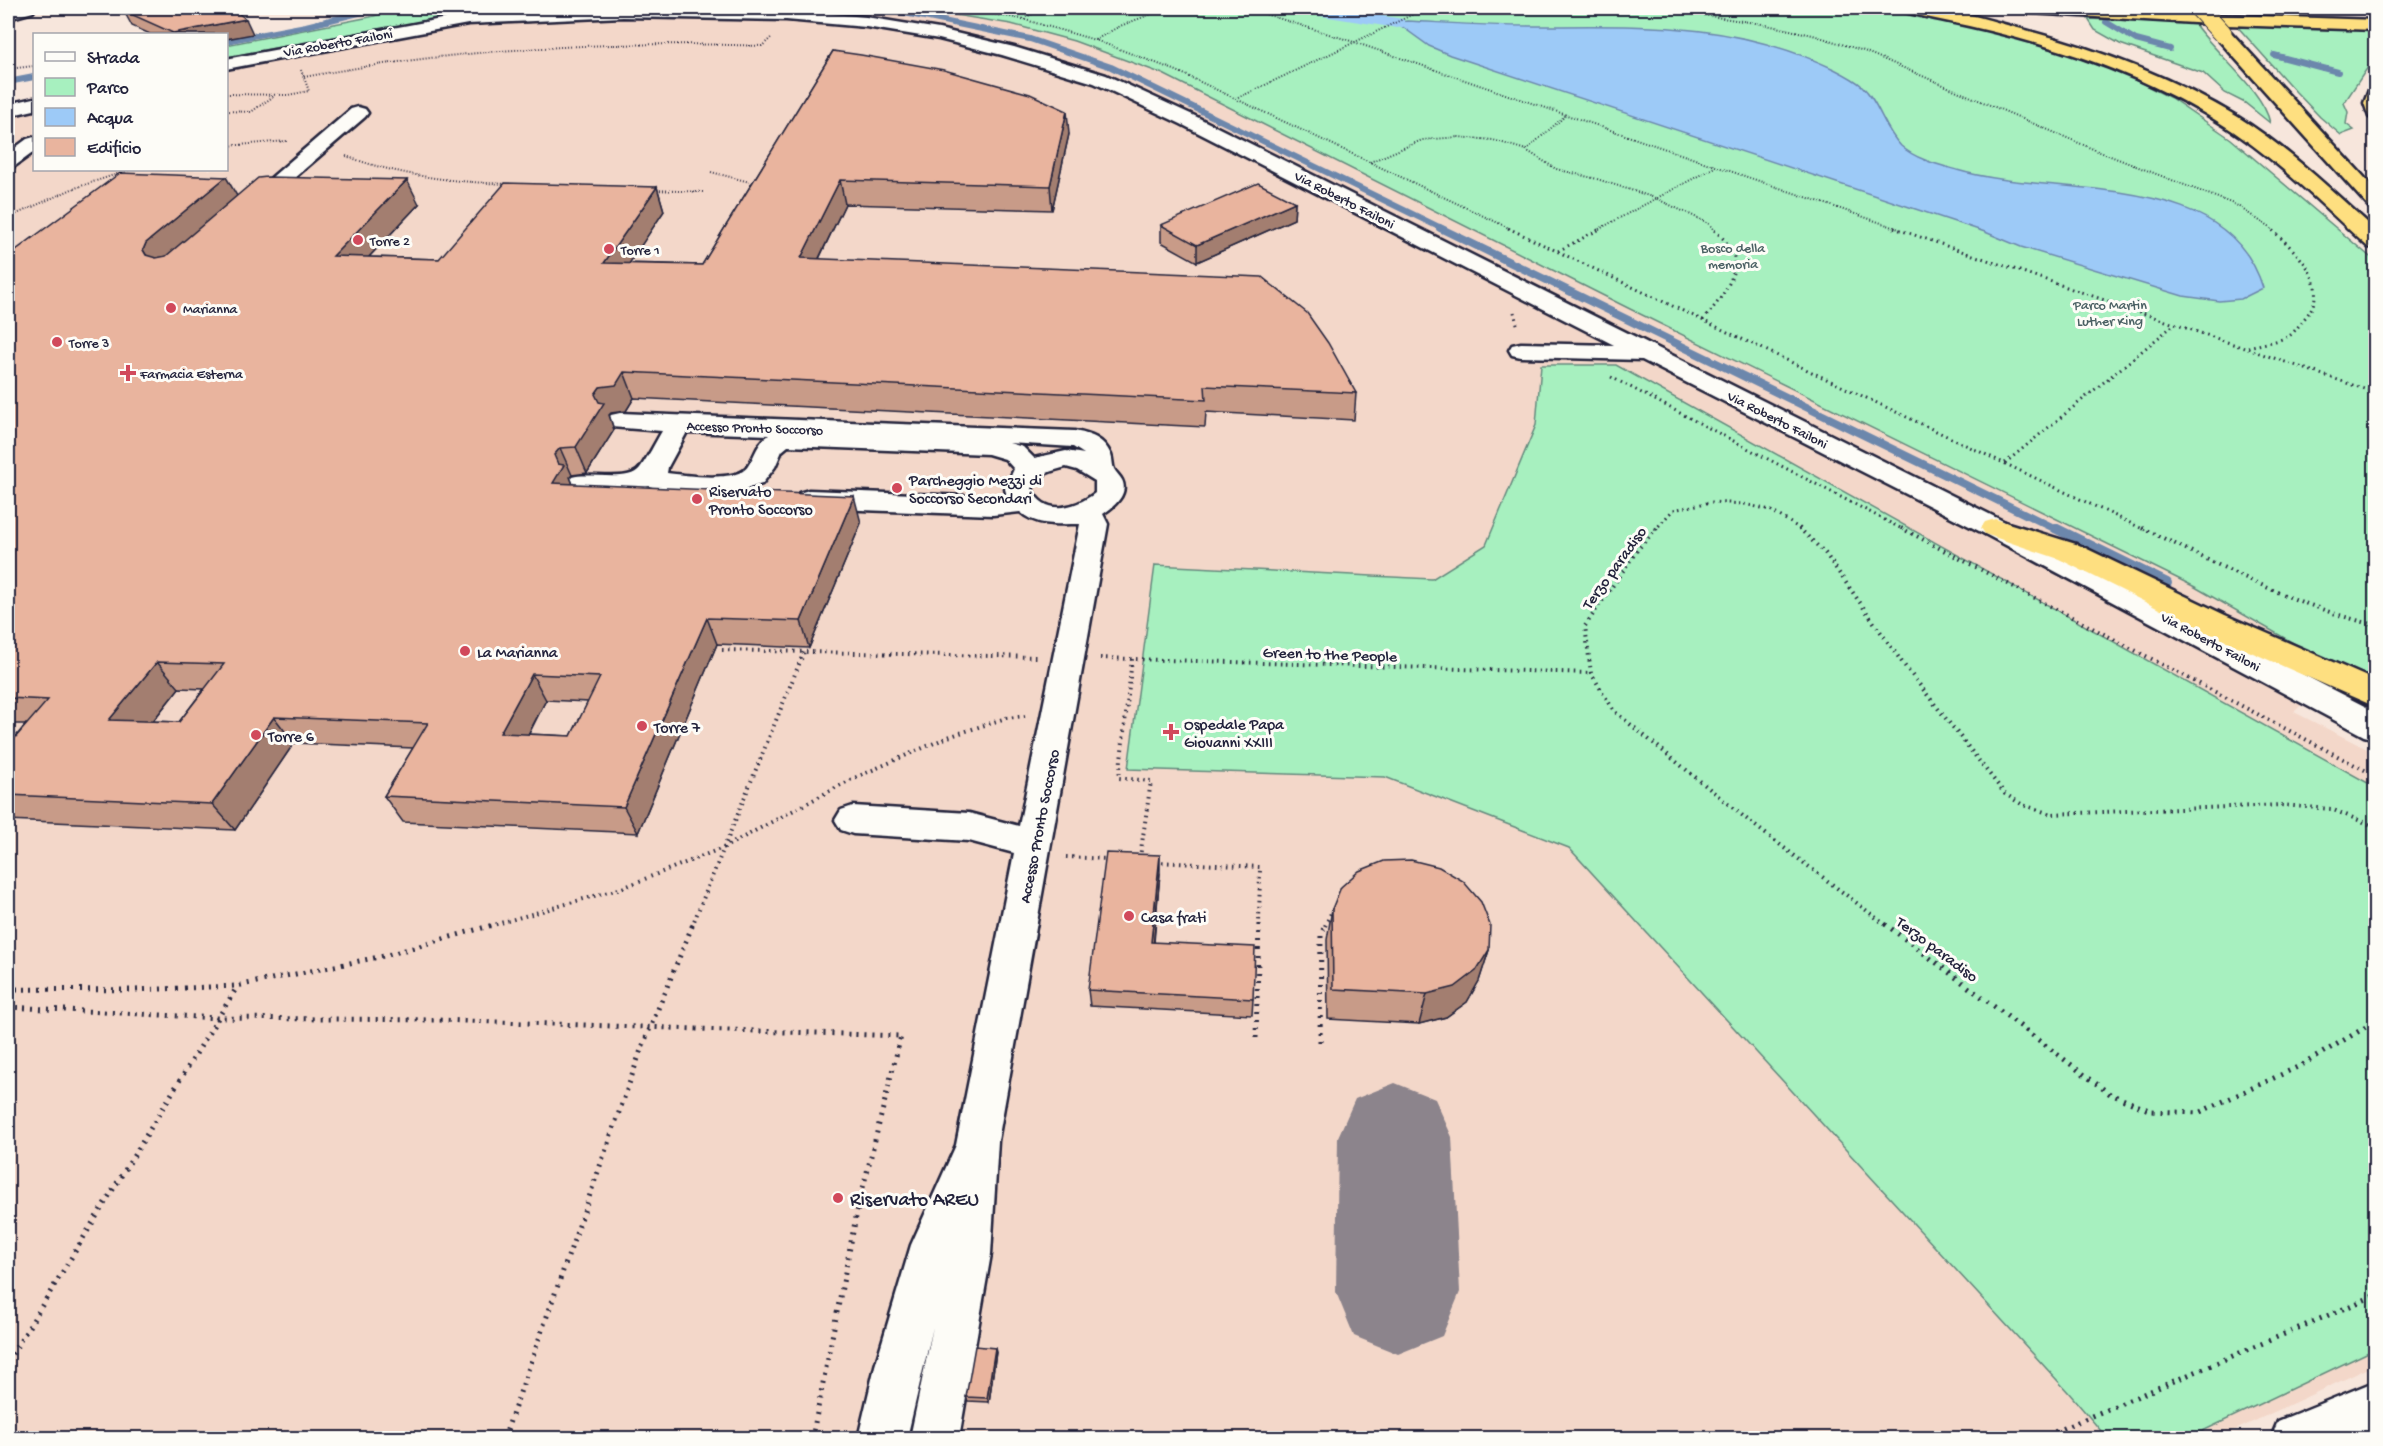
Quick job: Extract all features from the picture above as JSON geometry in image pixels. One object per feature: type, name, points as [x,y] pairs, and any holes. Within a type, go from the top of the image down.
[{"type":"highway","points":[[1911,8],[1982,22],[2043,40],[2092,56],[2187,97],[2231,122],[2262,144],[2376,242]]},
{"type":"highway","points":[[2030,8],[2376,26]]},
{"type":"highway","points":[[2199,8],[2376,203]]},
{"type":"highway","points":[[2204,8],[2376,15]]},
{"type":"highway","points":[[2286,12],[2376,8]]},
{"type":"highway","points":[[2376,94],[2373,103],[2376,113]]},
{"type":"highway","points":[[1995,528],[2069,552],[2214,623],[2376,695]]},
{"type":"street","points":[[9,12],[27,8]]},
{"type":"street","name":"Via Roberto Failoni","points":[[228,64],[468,19],[623,12],[690,12],[786,15],[866,22],[939,34],[1008,51],[1100,79],[1188,120],[1995,528],[2376,727]]},
{"type":"street","points":[[8,112],[33,104]]},
{"type":"street","points":[[8,112],[33,115]]},
{"type":"street","points":[[233,221],[358,113]]},
{"type":"street","points":[[8,162],[33,144]]},
{"type":"street","points":[[1521,342],[1576,351],[1650,354]]},
{"type":"street","name":"Accesso Pronto Soccorso","points":[[620,421],[1057,437],[1083,441],[1093,446],[1099,456],[1100,469],[1108,477],[1110,487],[1107,496],[1088,512],[1094,524],[977,1142],[977,1171],[969,1264],[935,1438]]},
{"type":"street","name":"Accesso Pronto Soccorso","points":[[679,424],[653,474],[657,479],[667,482],[737,484],[759,472],[772,444],[778,439],[788,438],[989,446],[1014,453],[1030,470]]},
{"type":"street","points":[[1088,512],[1059,517],[1032,510],[1023,503],[1018,495],[1018,486],[1022,477],[1040,464],[1066,459],[1078,460],[1100,469]]},
{"type":"street","points":[[582,483],[627,485],[653,474]]},
{"type":"street","points":[[806,499],[993,506],[1023,503]]},
{"type":"street","points":[[969,827],[1041,808]]},
{"type":"street","points":[[854,820],[969,827],[1033,850]]},
{"type":"street","name":"Accesso Pronto Soccorso","points":[[883,1438],[899,1366],[933,1245],[977,1142]]},
{"type":"street","points":[[2295,1438],[2376,1405]]},
{"type":"path","points":[[954,8],[1022,19],[1095,40],[1177,70],[2300,603],[2341,617],[2376,625]]},
{"type":"path","points":[[1022,19],[1047,8]]},
{"type":"path","points":[[1095,40],[1120,26],[1167,8]]},
{"type":"path","points":[[1246,8],[1353,42],[2376,393]]},
{"type":"path","points":[[1237,99],[1426,8]]},
{"type":"path","points":[[1658,8],[1771,24],[1826,38],[1864,51],[2100,152],[2236,205],[2271,228],[2299,256],[2314,278],[2316,293],[2314,308],[2289,336],[2246,347]]},
{"type":"path","points":[[304,77],[355,67],[539,47],[673,43],[762,46],[775,34]]},
{"type":"path","points":[[228,94],[275,95],[309,91],[297,62]]},
{"type":"path","points":[[8,69],[33,66]]},
{"type":"path","points":[[228,111],[251,112],[275,95]]},
{"type":"path","points":[[1526,150],[1565,116]]},
{"type":"path","points":[[1370,162],[1422,140],[1458,137],[1493,140],[1526,150],[1556,169],[1597,179],[1655,198],[1708,223],[1732,250],[1731,278],[1722,299],[1703,320]]},
{"type":"path","points":[[228,146],[291,141],[320,145],[348,158],[397,173],[435,180],[510,184]]},
{"type":"path","points":[[1558,251],[1716,167]]},
{"type":"path","points":[[8,218],[72,189],[126,171]]},
{"type":"path","points":[[711,172],[760,185]]},
{"type":"path","points":[[647,190],[704,192]]},
{"type":"path","points":[[1512,303],[1521,342]]},
{"type":"path","points":[[2005,463],[2176,323]]},
{"type":"path","points":[[1576,351],[1580,360],[2376,776]]},
{"type":"path","name":"Terzo paradiso","points":[[2376,827],[2331,809],[2281,805],[2051,814],[2023,805],[2005,794],[1971,753],[1904,665],[1825,553],[1802,530],[1770,510],[1744,504],[1711,502],[1673,510],[1638,549],[1585,626],[1591,673],[1614,711],[1746,818],[2110,1094],[2151,1111],[2198,1113],[2302,1065],[2376,1021]]},
{"type":"path","name":"Green to the People","points":[[722,650],[1068,657],[1591,673]]},
{"type":"path","points":[[504,1438],[650,1028],[804,651]]},
{"type":"path","points":[[1132,659],[1119,778],[1151,781],[1140,861],[1260,867],[1256,1038]]},
{"type":"path","points":[[8,989],[133,990],[237,986],[384,956],[622,888],[725,847],[852,779],[948,737],[1006,718],[1059,712]]},
{"type":"path","points":[[1033,850],[1116,859]]},
{"type":"path","points":[[1320,1042],[1321,934],[1336,904]]},
{"type":"path","points":[[8,1361],[237,986]]},
{"type":"path","points":[[8,1007],[217,1018],[438,1020],[901,1036],[858,1212],[812,1438]]},
{"type":"path","points":[[2040,1438],[2376,1295]]},
{"type":"shaded area","name":"Ospedale Papa Giovanni XXIII","points":[[912,8],[1011,24],[1074,41],[1163,74],[1630,309],[2195,587],[2339,669],[2294,712],[2375,753],[2375,1365],[2218,1438],[8,1438],[8,107],[33,98],[33,171],[228,171],[228,57],[453,18],[567,10]]},
{"type":"green space","points":[[404,8],[654,8],[553,10],[477,16],[367,31],[228,57],[228,45],[370,17]]},
{"type":"green space","name":"Parco Martin Luther King","points":[[912,8],[1893,8],[2014,36],[2119,72],[2171,98],[2231,139],[2375,261],[2375,683],[2339,669],[2195,587],[1630,309],[1163,74],[1074,41],[1011,24]]},
{"type":"green space","points":[[2088,19],[2194,23],[2249,85],[2266,111],[2270,123],[2245,103],[2225,93],[2203,73],[2120,44],[2095,30]]},
{"type":"green space","points":[[2236,25],[2375,30],[2375,61],[2368,67],[2344,103],[2348,112],[2346,124],[2354,130],[2341,135],[2320,117]]},
{"type":"green space","points":[[1541,365],[1616,365],[2375,787],[2375,1349],[2188,1438],[2107,1438],[2068,1392],[1569,848],[1385,777],[1128,769],[1155,565],[1432,579],[1486,545],[1536,425]]},
{"type":"water","points":[[1407,21],[1499,26],[1685,29],[1758,42],[1796,53],[1834,69],[1862,86],[1873,100],[1895,139],[1913,155],[1957,170],[1996,178],[2132,194],[2175,205],[2213,222],[2243,249],[2263,288],[2241,299],[2219,301],[2183,296],[2021,247],[1985,232],[1450,55],[1429,46],[1397,23]]},
{"type":"building","points":[[137,8],[231,8],[246,19],[173,33],[124,11]]},
{"type":"building","points":[[833,51],[944,70],[1030,94],[1067,111],[1050,186],[840,180],[801,258],[1262,277],[1307,313],[1328,343],[1356,393],[1205,386],[1206,400],[624,372],[616,385],[600,387],[595,394],[599,402],[604,403],[576,447],[560,448],[554,455],[558,464],[564,465],[553,483],[854,496],[801,621],[707,618],[624,807],[384,796],[428,723],[274,717],[212,804],[8,795],[8,746],[48,700],[8,698],[8,256],[120,173],[226,177],[146,243],[143,250],[146,255],[156,258],[166,256],[258,178],[267,177],[407,180],[333,256],[439,259],[505,183],[657,187],[604,263],[702,265]],"holes":[[[157,662],[224,664],[179,722],[109,720]],[[532,674],[600,677],[571,736],[500,733]]]},
{"type":"building","points":[[1258,183],[1295,202],[1197,245],[1161,225]]},
{"type":"building","name":"Casa frati","points":[[1106,853],[1160,855],[1151,942],[1255,947],[1253,999],[1088,990]]},
{"type":"building","points":[[1411,860],[1439,867],[1463,881],[1481,902],[1490,925],[1489,950],[1476,971],[1455,987],[1427,994],[1333,989],[1332,909],[1341,887],[1359,871],[1384,861]]},
{"type":"building","points":[[975,1346],[995,1348],[987,1398],[966,1397]]},
{"type":"waterway","points":[[228,41],[306,26],[379,8]]},
{"type":"waterway","points":[[850,8],[895,11],[1030,39],[1111,67],[1443,229]]},
{"type":"waterway","points":[[1303,8],[1397,23]]},
{"type":"waterway","points":[[2106,22],[2136,40],[2170,49]]},
{"type":"waterway","points":[[2274,55],[2338,72]]},
{"type":"waterway","points":[[8,82],[33,77]]},
{"type":"waterway","points":[[1440,228],[2058,530]]},
{"type":"waterway","points":[[2055,528],[2167,583]]},
{"type":"taxiway","points":[[1395,1137],[1398,1292]]},
{"type":"place","name":"Torre 2","points":[[358,240]]},
{"type":"place","name":"Torre 1","points":[[609,249]]},
{"type":"place","name":"Marianna","points":[[171,308]]},
{"type":"place","name":"Torre 3","points":[[57,342]]},
{"type":"place","name":"Farmacia Esterna","points":[[128,373]]},
{"type":"place","name":"Parcheggio Mezzi di Soccorso Secondari","points":[[897,488]]},
{"type":"place","name":"Riservato Pronto Soccorso","points":[[697,499]]},
{"type":"place","name":"La Marianna","points":[[465,651]]},
{"type":"place","name":"Torre 7","points":[[642,726]]},
{"type":"place","name":"Ospedale Papa Giovanni XXIII","points":[[1171,732]]},
{"type":"place","name":"Torre 6","points":[[256,735]]},
{"type":"place","name":"Casa frati","points":[[1129,916]]},
{"type":"place","name":"Riservato AREU","points":[[838,1198]]},
{"type":"park label","name":"Bosco della memoria","points":[[1733,256]]}]
